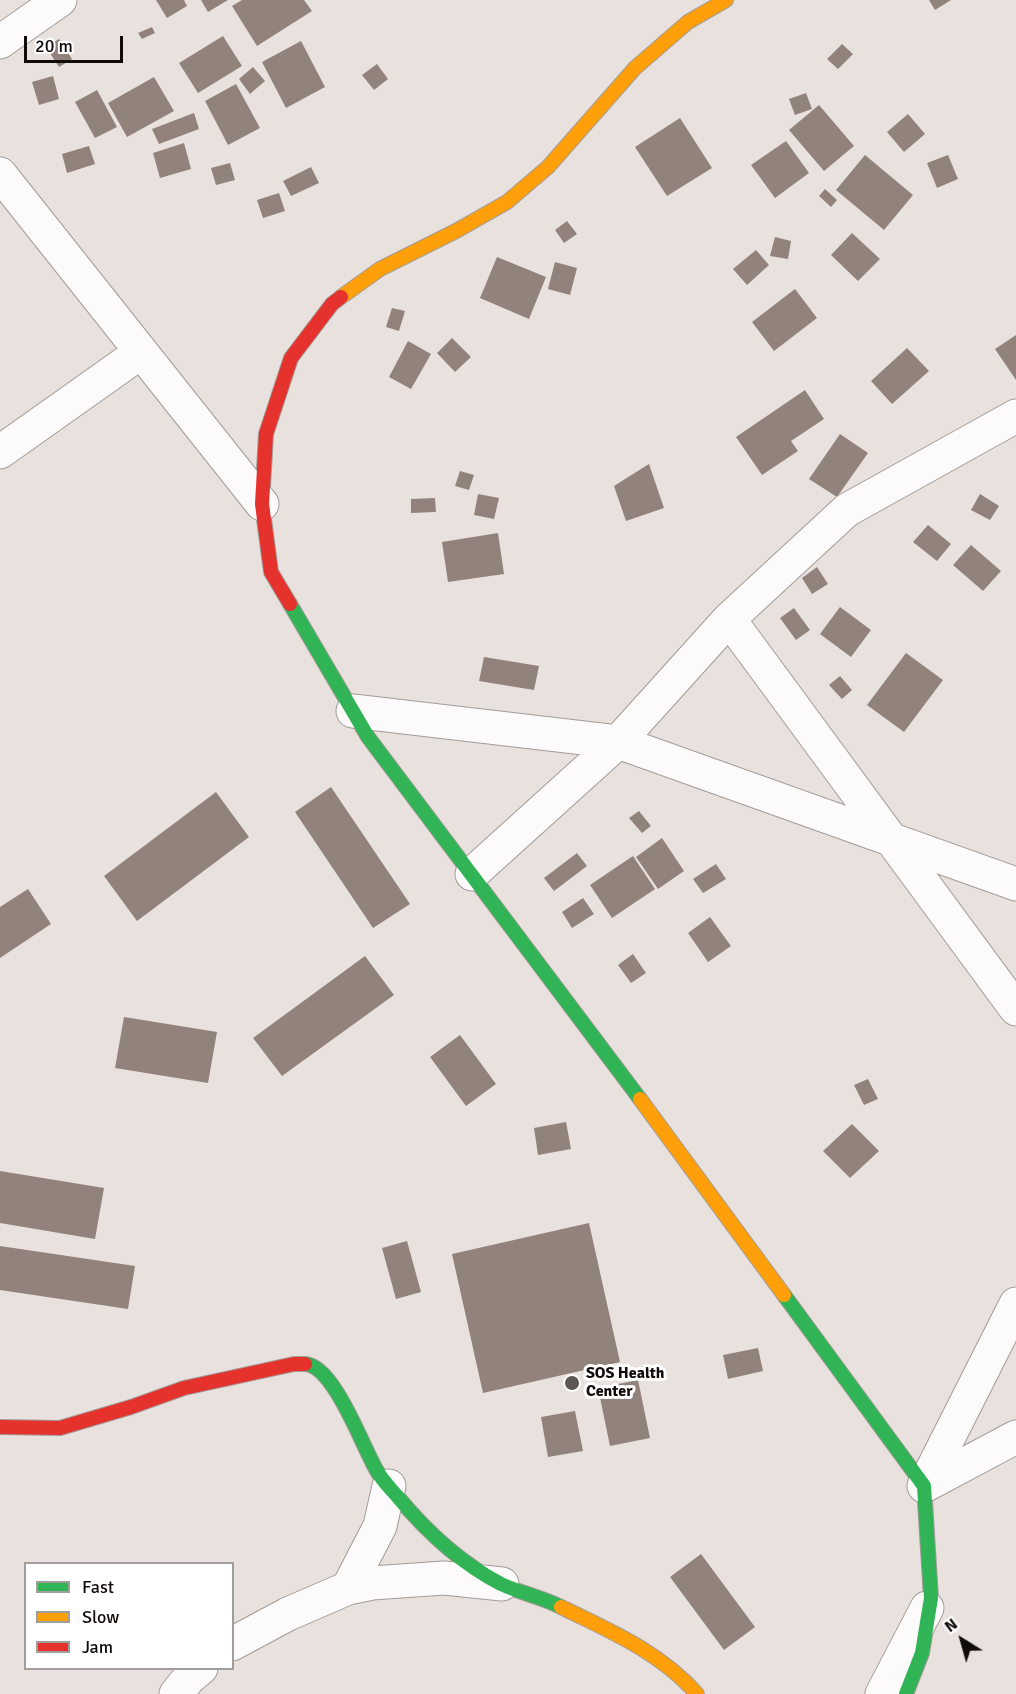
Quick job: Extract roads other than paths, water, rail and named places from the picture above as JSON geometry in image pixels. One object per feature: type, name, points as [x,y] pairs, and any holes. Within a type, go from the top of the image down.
[{"type":"street","points":[[0,42],[60,0]]},
{"type":"street","points":[[726,0],[688,22],[635,68],[548,168],[507,202],[456,231],[380,269],[332,304],[291,358],[266,434],[262,504],[271,572],[368,737],[590,1031],[924,1486]]},
{"type":"street","points":[[0,174],[262,504]]},
{"type":"street","points":[[0,452],[141,352]]},
{"type":"street","points":[[472,874],[618,742],[729,619],[848,510],[1016,416]]},
{"type":"street","points":[[729,619],[1016,1009]]},
{"type":"street","points":[[353,711],[618,742],[1016,884]]},
{"type":"street","points":[[906,1694],[922,1653],[932,1598],[924,1486],[1016,1304]]},
{"type":"street","points":[[0,1427],[60,1428],[131,1407],[184,1388],[294,1364],[309,1364],[323,1374],[340,1397],[377,1472],[422,1526],[467,1563],[502,1584],[553,1603],[633,1642],[682,1677],[697,1694]]},
{"type":"street","points":[[924,1486],[1016,1437]]},
{"type":"street","points":[[348,1588],[380,1526],[389,1486]]},
{"type":"street","points":[[234,1643],[288,1614],[348,1588],[372,1583],[444,1578],[502,1584]]},
{"type":"street","points":[[882,1694],[932,1598]]},
{"type":"street","points":[[176,1694],[199,1670]]},
{"type":"place","name":"SOS Health Center","points":[[572,1383]]}]
